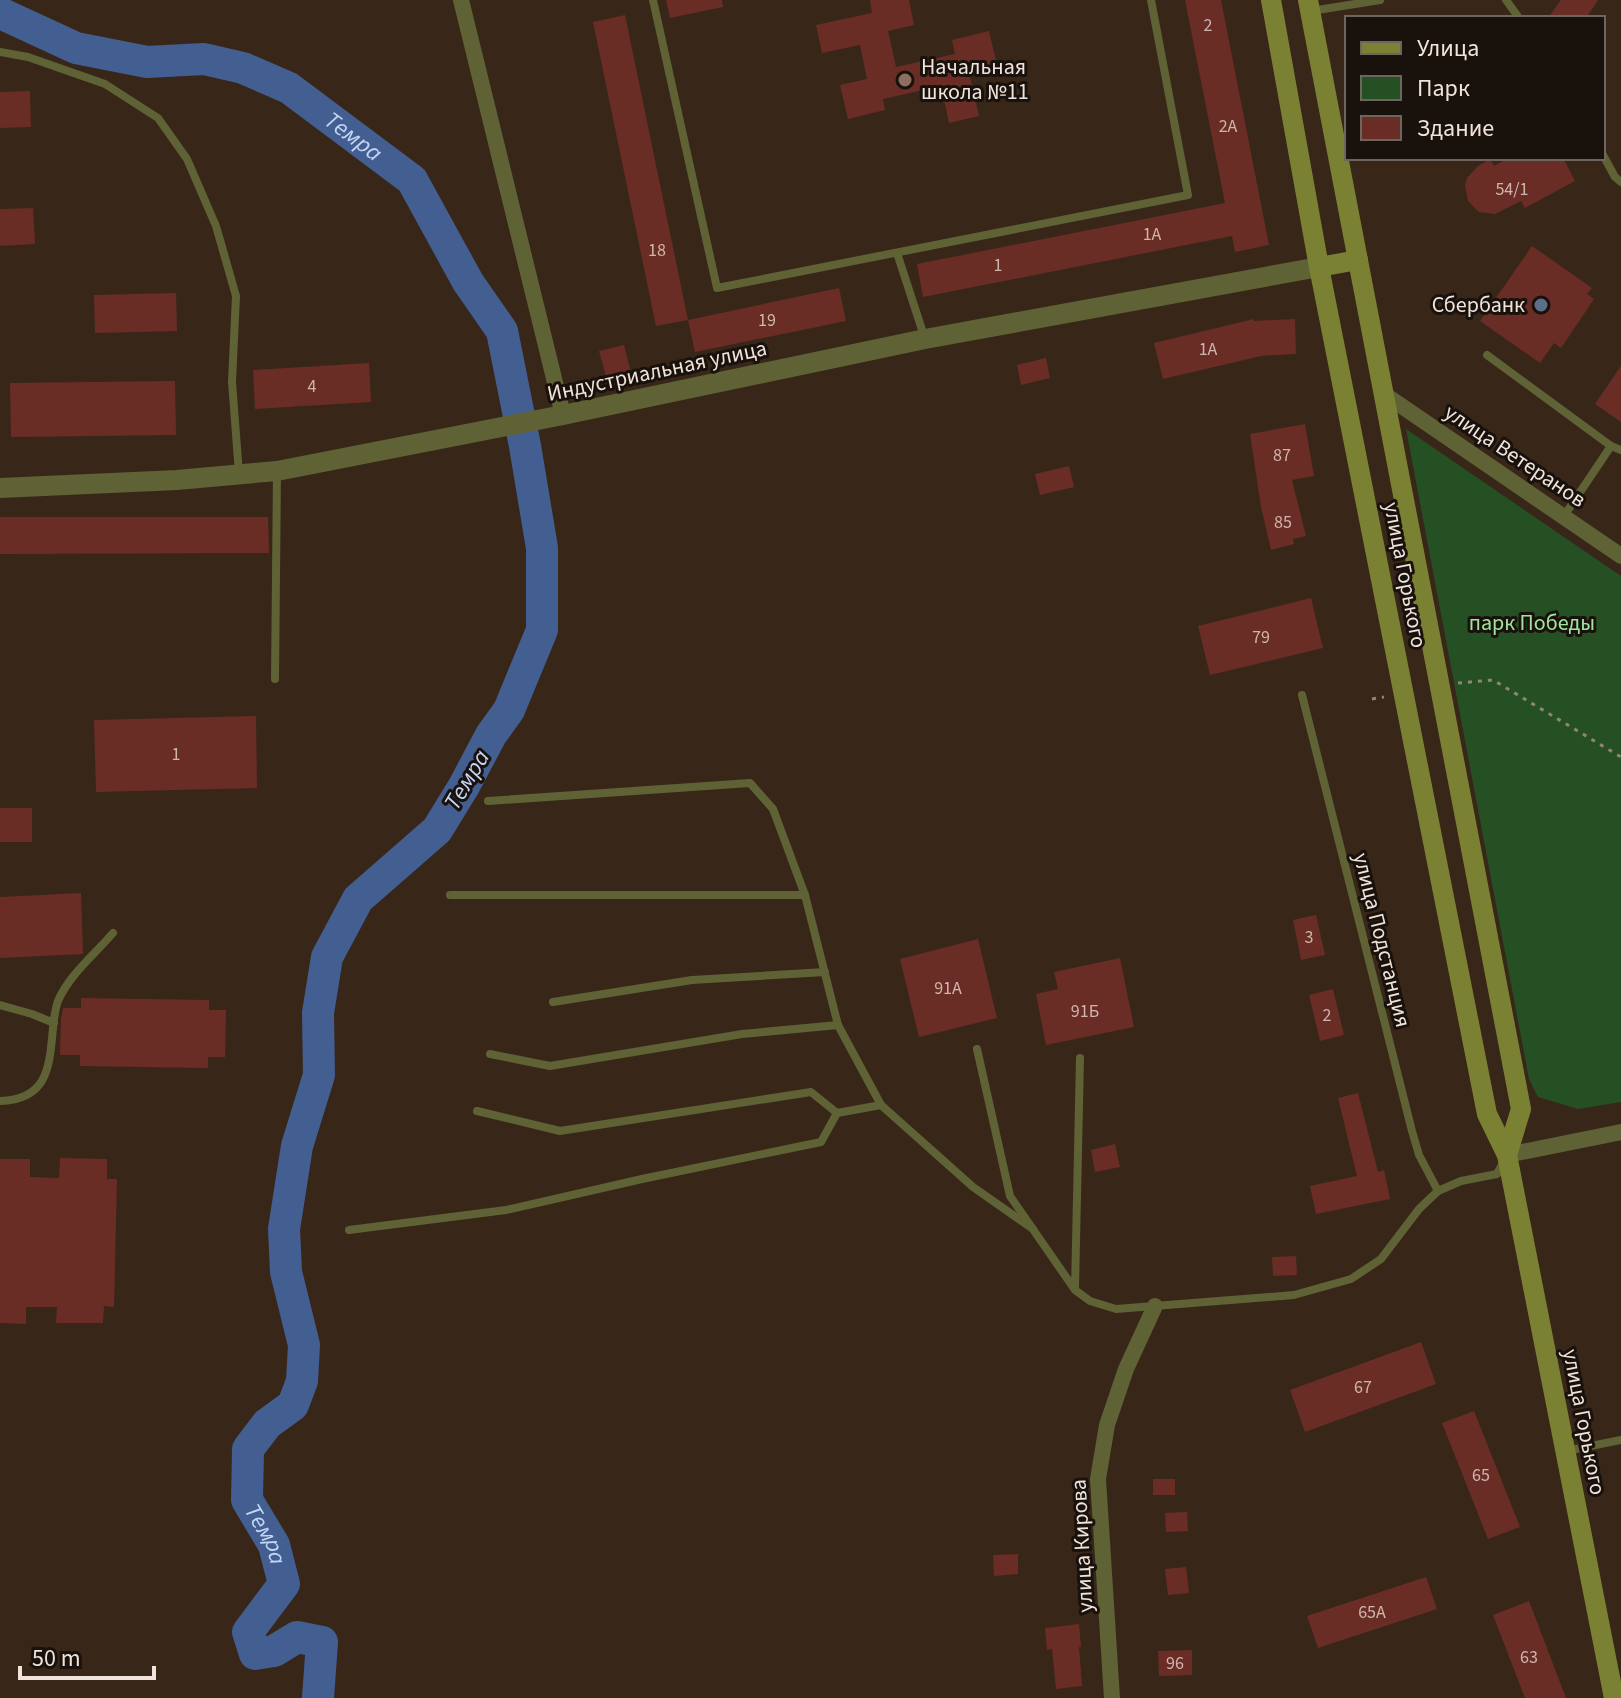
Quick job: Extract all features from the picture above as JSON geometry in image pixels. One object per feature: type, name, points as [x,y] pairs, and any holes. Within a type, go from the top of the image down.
[{"type":"main road","name":"улица Горького","points":[[1271,0],[1319,267],[1487,1114],[1507,1155],[1613,1697]]},
{"type":"main road","name":"улица Горького","points":[[1309,6],[1521,1109],[1507,1155]]},
{"type":"main road","points":[[1319,267],[1358,260]]},
{"type":"street","points":[[465,1],[563,415]]},
{"type":"street","name":"Индустриальная улица","points":[[0,488],[177,480],[277,471],[925,339],[1319,267]]},
{"type":"street","name":"улица Ветеранов","points":[[1384,394],[1621,556]]},
{"type":"street","points":[[1507,1155],[1621,1132]]},
{"type":"street","name":"улица Кирова","points":[[1112,1698],[1098,1479],[1107,1425],[1126,1369],[1155,1306]]},
{"type":"lane","points":[[653,0],[717,288],[1188,195],[1151,0]]},
{"type":"lane","points":[[1309,6],[1380,0]]},
{"type":"lane","points":[[0,52],[28,57],[105,84],[158,118],[187,159],[216,226],[236,296],[232,382],[239,474]]},
{"type":"lane","points":[[1605,159],[1621,182]]},
{"type":"lane","points":[[897,253],[925,339]]},
{"type":"lane","points":[[1487,355],[1611,446],[1621,450]]},
{"type":"lane","points":[[1564,516],[1611,446]]},
{"type":"lane","points":[[275,679],[277,471]]},
{"type":"lane","name":"улица Подстанция","points":[[1302,695],[1412,1131],[1419,1155],[1438,1191]]},
{"type":"lane","points":[[488,801],[750,783],[773,809],[805,895],[838,1025],[881,1105],[973,1187],[1033,1229]]},
{"type":"lane","points":[[450,895],[805,895]]},
{"type":"lane","points":[[0,1101],[22,1097],[35,1090],[44,1080],[49,1066],[57,1003],[70,982],[113,933]]},
{"type":"lane","points":[[553,1002],[692,980],[825,972]]},
{"type":"lane","points":[[0,1005],[54,1023]]},
{"type":"lane","points":[[490,1054],[550,1066],[742,1034],[838,1025]]},
{"type":"lane","points":[[977,1049],[1010,1196],[1075,1290],[1090,1301],[1116,1309],[1294,1295],[1351,1279],[1381,1259],[1419,1209],[1438,1191],[1461,1181],[1497,1174],[1507,1155]]},
{"type":"lane","points":[[1075,1290],[1080,1058]]},
{"type":"lane","points":[[477,1111],[560,1131],[811,1092],[837,1113],[881,1105]]},
{"type":"lane","points":[[349,1230],[506,1210],[821,1142],[837,1113]]},
{"type":"lane","points":[[1566,1451],[1621,1440]]},
{"type":"path","points":[[1440,685],[1493,680],[1621,757]]},
{"type":"path","points":[[1372,699],[1403,693]]},
{"type":"green space","name":"парк Победы","points":[[1406,429],[1621,576],[1621,1102],[1578,1109],[1538,1097],[1529,1079]]},
{"type":"building","points":[[666,0],[722,0],[723,7],[670,18]]},
{"type":"building","points":[[870,0],[909,0],[914,25],[888,31],[896,67],[955,54],[952,40],[989,31],[997,65],[969,72],[979,116],[949,123],[941,86],[883,99],[885,110],[848,119],[840,85],[867,79],[860,45],[822,53],[816,25],[872,13]]},
{"type":"building","points":[[1185,0],[1221,0],[1269,245],[1235,252],[1232,236],[923,297],[917,264],[1225,203]]},
{"type":"building","points":[[1561,0],[1598,0],[1587,16],[1549,16]]},
{"type":"building","points":[[625,15],[688,320],[656,326],[593,22]]},
{"type":"building","points":[[30,91],[31,127],[0,128],[0,92]]},
{"type":"building","points":[[1488,160],[1494,166],[1505,160],[1564,160],[1575,181],[1525,208],[1521,201],[1495,214],[1479,212],[1468,201],[1467,178]]},
{"type":"building","points":[[33,208],[35,244],[0,246],[0,209]]},
{"type":"building","name":"Сбербанк","points":[[1532,246],[1592,288],[1587,294],[1594,299],[1561,348],[1554,343],[1540,363],[1480,321]]},
{"type":"building","points":[[839,288],[846,321],[695,352],[688,320]]},
{"type":"building","points":[[176,293],[177,331],[95,333],[94,295]]},
{"type":"building","points":[[1254,319],[1295,319],[1296,354],[1261,356],[1163,379],[1154,343]]},
{"type":"building","points":[[624,345],[633,381],[609,387],[599,351]]},
{"type":"building","points":[[1046,358],[1050,378],[1021,385],[1017,365]]},
{"type":"building","points":[[369,363],[371,402],[255,409],[253,370]]},
{"type":"building","points":[[1621,366],[1621,422],[1595,404]]},
{"type":"building","points":[[175,381],[176,435],[11,437],[10,383]]},
{"type":"building","points":[[1305,424],[1314,476],[1292,480],[1306,536],[1293,539],[1294,544],[1271,550],[1250,434]]},
{"type":"building","points":[[1069,466],[1074,487],[1040,495],[1035,474]]},
{"type":"building","points":[[0,517],[268,517],[269,553],[0,554]]},
{"type":"building","points":[[1311,598],[1323,648],[1210,675],[1198,626]]},
{"type":"building","points":[[256,716],[257,788],[96,792],[94,720]]},
{"type":"building","points":[[0,808],[32,808],[32,842],[0,842]]},
{"type":"building","points":[[81,893],[83,954],[0,958],[0,897]]},
{"type":"building","points":[[1316,915],[1325,955],[1301,960],[1293,920]]},
{"type":"building","points":[[978,939],[997,1018],[919,1037],[900,959]]},
{"type":"building","points":[[1120,958],[1134,1027],[1046,1045],[1036,994],[1058,989],[1054,972]]},
{"type":"building","points":[[1333,989],[1344,1035],[1320,1041],[1309,995]]},
{"type":"building","points":[[81,998],[209,1000],[209,1010],[226,1010],[225,1057],[208,1057],[208,1068],[80,1066],[80,1055],[60,1055],[63,1008],[81,1008]]},
{"type":"building","points":[[1358,1093],[1378,1172],[1384,1170],[1390,1199],[1316,1214],[1310,1186],[1357,1176],[1338,1098]]},
{"type":"building","points":[[1115,1144],[1120,1167],[1095,1172],[1091,1150]]},
{"type":"building","points":[[60,1158],[107,1159],[107,1179],[117,1179],[114,1307],[104,1306],[103,1323],[56,1323],[57,1307],[26,1307],[26,1324],[0,1323],[0,1159],[30,1159],[30,1177],[59,1178]]},
{"type":"building","points":[[1296,1256],[1297,1275],[1273,1276],[1272,1257]]},
{"type":"building","points":[[1421,1342],[1436,1384],[1305,1432],[1290,1390]]},
{"type":"building","points":[[1474,1411],[1520,1527],[1488,1539],[1442,1423]]},
{"type":"building","points":[[1153,1479],[1175,1479],[1175,1495],[1153,1495]]},
{"type":"building","points":[[1187,1512],[1188,1531],[1166,1532],[1165,1513]]},
{"type":"building","points":[[1018,1554],[1018,1574],[994,1576],[993,1555]]},
{"type":"building","points":[[1186,1567],[1189,1593],[1168,1595],[1165,1569]]},
{"type":"building","points":[[1426,1577],[1437,1609],[1318,1648],[1307,1616]]},
{"type":"building","points":[[1529,1601],[1566,1698],[1525,1698],[1493,1615]]},
{"type":"building","points":[[1079,1624],[1082,1686],[1056,1689],[1052,1649],[1047,1650],[1045,1628]]},
{"type":"building","points":[[1192,1650],[1192,1675],[1159,1676],[1158,1651]]},
{"type":"waterway","name":"Темра","points":[[0,13],[76,48],[147,62],[204,59],[243,68],[289,88],[412,180],[468,282],[502,331],[525,446],[542,548],[542,630],[509,710],[491,735],[437,830],[358,899],[327,957],[318,1013],[319,1075],[297,1146],[284,1229],[286,1272],[304,1345],[302,1381],[293,1405],[267,1424],[248,1449],[247,1500],[274,1545],[284,1584],[248,1632],[255,1654],[274,1651],[297,1637],[322,1642],[318,1698]]},
{"type":"place","name":"Начальная школа №11","points":[[905,80]]},
{"type":"place","name":"Сбербанк","points":[[1541,305]]}]
